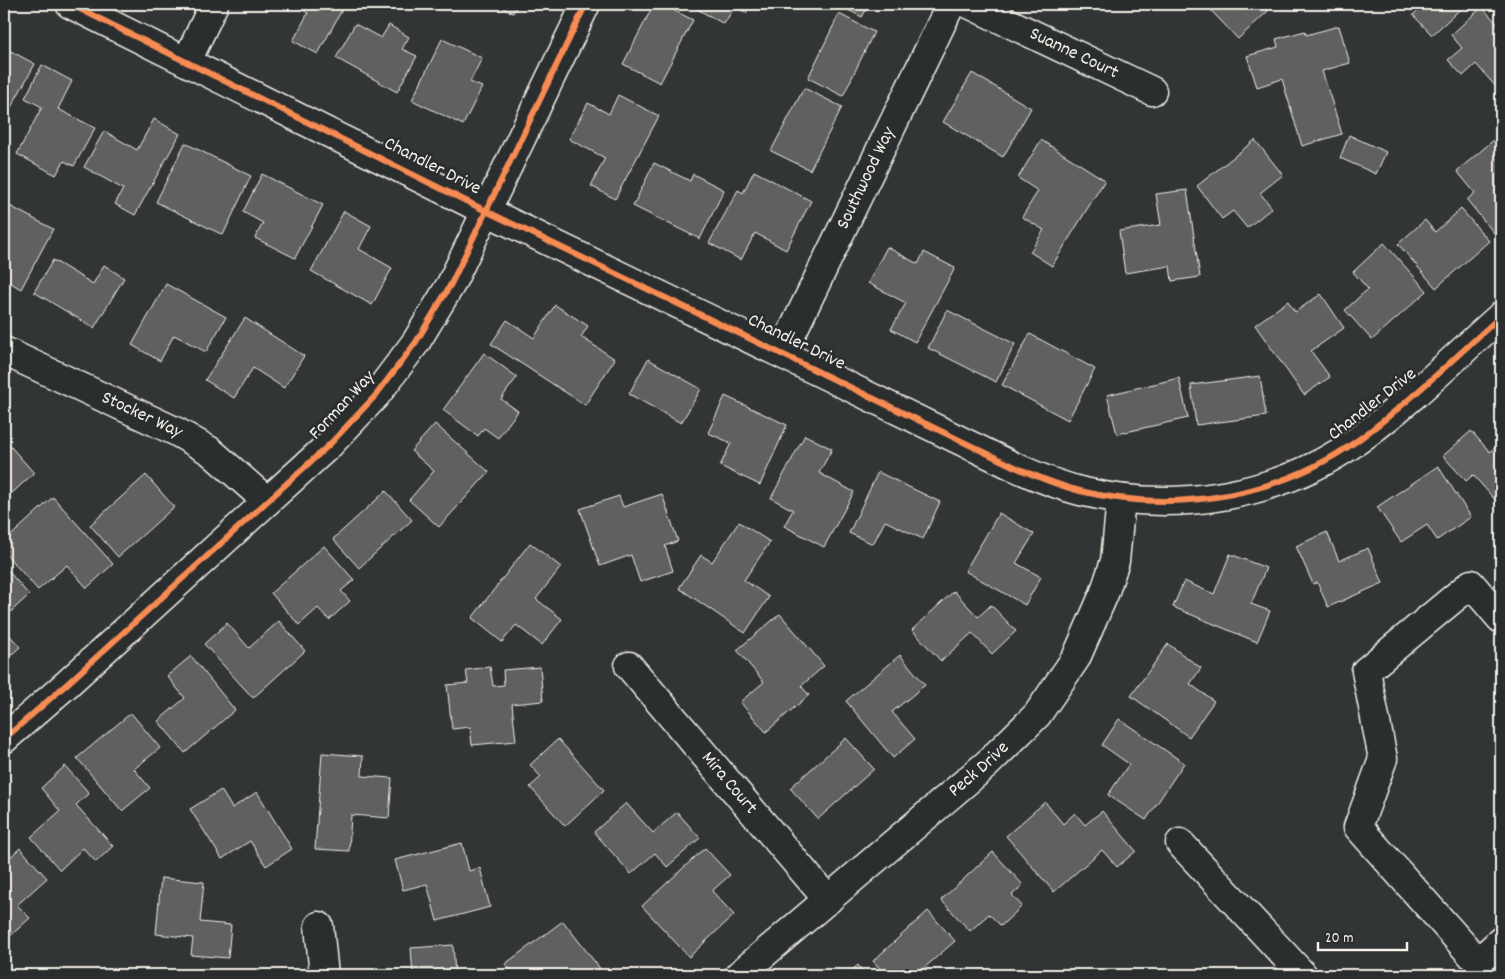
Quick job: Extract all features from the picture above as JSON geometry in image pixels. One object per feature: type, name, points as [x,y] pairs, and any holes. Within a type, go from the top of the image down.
[{"type":"street","name":"Chandler Drive","points":[[70,4],[486,211],[1013,466],[1046,480],[1080,491],[1122,499],[1157,502],[1192,500],[1262,487],[1295,475],[1328,459],[1377,425],[1501,316]]},
{"type":"street","points":[[187,61],[214,4]]},
{"type":"street","name":"Forman Way","points":[[4,738],[74,678],[330,444],[369,402],[416,342],[451,284],[586,4]]},
{"type":"street","name":"Southwood Way","points":[[782,353],[951,4]]},
{"type":"street","name":"Suanne Court","points":[[969,4],[1152,91]]},
{"type":"street","name":"Stocker Way","points":[[4,351],[177,432],[210,451],[267,501]]},
{"type":"street","name":"Peck Drive","points":[[739,975],[987,764],[1037,715],[1076,658],[1104,594],[1115,561],[1122,499]]},
{"type":"street","points":[[1501,619],[1471,584],[1366,671],[1383,758],[1358,827],[1478,962],[1501,941]]},
{"type":"street","name":"Mira Court","points":[[629,666],[828,900]]},
{"type":"street","points":[[1180,843],[1303,975]]},
{"type":"street","points":[[319,926],[324,975]]},
{"type":"building","points":[[291,4],[345,4],[318,54],[293,41],[308,13]]},
{"type":"building","points":[[495,4],[518,4],[513,13]]},
{"type":"building","points":[[654,4],[661,4],[693,20],[660,83],[623,64]]},
{"type":"building","points":[[688,4],[751,4],[746,13],[735,6],[724,24]]},
{"type":"building","points":[[836,4],[869,4],[862,17]]},
{"type":"building","points":[[1205,4],[1262,4],[1268,11],[1238,39]]},
{"type":"building","points":[[1425,4],[1466,4],[1432,35],[1413,15]]},
{"type":"building","points":[[1482,7],[1501,28],[1501,84],[1497,88],[1476,64],[1463,76],[1448,60],[1462,48],[1451,35]]},
{"type":"building","points":[[839,14],[874,32],[843,96],[808,78]]},
{"type":"building","points":[[355,24],[381,38],[389,25],[409,37],[402,49],[417,56],[397,92],[336,58]]},
{"type":"building","points":[[1339,26],[1350,63],[1322,71],[1342,134],[1302,146],[1282,79],[1257,87],[1247,56],[1278,47],[1276,39],[1305,31],[1306,35]]},
{"type":"building","points":[[442,39],[482,58],[470,82],[482,87],[463,125],[412,100]]},
{"type":"building","points":[[5,48],[35,64],[4,120],[4,51]]},
{"type":"building","points":[[42,65],[72,81],[58,109],[95,128],[74,166],[64,161],[56,175],[17,154],[42,107],[25,98]]},
{"type":"building","points":[[972,73],[1031,108],[1003,157],[943,122]]},
{"type":"building","points":[[804,88],[842,107],[810,170],[771,151]]},
{"type":"building","points":[[618,95],[659,116],[615,199],[591,186],[605,158],[569,139],[588,103],[609,114]]},
{"type":"building","points":[[154,119],[180,134],[135,215],[115,204],[123,189],[84,167],[104,131],[137,150]]},
{"type":"building","points":[[1501,134],[1501,227],[1494,233],[1467,200],[1475,193],[1457,171]]},
{"type":"building","points":[[1349,135],[1386,152],[1376,174],[1340,158]]},
{"type":"building","points":[[1041,140],[1105,180],[1052,266],[1030,252],[1044,230],[1022,217],[1038,191],[1018,178]]},
{"type":"building","points":[[1255,140],[1283,175],[1260,193],[1272,208],[1247,228],[1233,211],[1222,219],[1197,186]]},
{"type":"building","points":[[185,143],[251,176],[223,235],[156,202]]},
{"type":"building","points":[[654,163],[690,181],[693,174],[724,190],[700,239],[633,206]]},
{"type":"building","points":[[754,171],[811,201],[786,250],[755,233],[741,260],[709,243],[738,190],[743,193]]},
{"type":"building","points":[[262,174],[323,205],[295,258],[255,238],[263,223],[243,212]]},
{"type":"building","points":[[1187,190],[1200,277],[1172,281],[1170,266],[1125,273],[1119,231],[1161,225],[1156,194]]},
{"type":"building","points":[[4,203],[53,229],[21,289],[4,279],[4,259],[8,252],[4,250]]},
{"type":"building","points":[[1461,209],[1489,241],[1436,288],[1398,244],[1425,220],[1435,232]]},
{"type":"building","points":[[344,211],[371,226],[359,249],[392,268],[372,305],[311,271]]},
{"type":"building","points":[[1384,243],[1427,291],[1372,340],[1345,310],[1368,289],[1353,272]]},
{"type":"building","points":[[887,247],[918,264],[924,252],[955,268],[915,342],[891,329],[906,303],[868,283]]},
{"type":"building","points":[[53,260],[93,284],[104,265],[124,278],[94,328],[34,292]]},
{"type":"building","points":[[166,284],[226,317],[206,352],[174,335],[160,361],[132,345]]},
{"type":"building","points":[[1321,294],[1344,328],[1311,351],[1330,377],[1304,395],[1255,325],[1288,301],[1295,312]]},
{"type":"building","points":[[555,305],[588,326],[581,337],[615,359],[585,405],[491,344],[507,320],[534,338]]},
{"type":"building","points":[[947,310],[1015,344],[996,382],[928,348]]},
{"type":"building","points":[[245,318],[304,356],[284,388],[253,368],[234,398],[205,380]]},
{"type":"building","points":[[1030,334],[1095,369],[1068,420],[1002,385]]},
{"type":"building","points":[[484,353],[517,377],[501,399],[518,411],[498,438],[484,428],[478,436],[443,410]]},
{"type":"building","points":[[648,359],[701,389],[681,423],[629,394]]},
{"type":"building","points":[[1260,376],[1266,416],[1196,425],[1191,385]]},
{"type":"building","points":[[1179,378],[1188,418],[1117,434],[1107,395]]},
{"type":"building","points":[[725,396],[787,425],[760,485],[720,466],[731,443],[708,433]]},
{"type":"building","points":[[435,424],[489,472],[439,527],[409,500],[434,471],[411,451]]},
{"type":"building","points":[[1471,431],[1490,452],[1501,442],[1501,498],[1497,502],[1473,475],[1466,481],[1443,456]]},
{"type":"building","points":[[805,435],[832,449],[819,473],[854,492],[824,547],[784,526],[793,510],[771,498]]},
{"type":"building","points":[[4,439],[34,473],[11,494],[4,486]]},
{"type":"building","points":[[1438,466],[1471,517],[1437,540],[1427,525],[1401,542],[1377,507]]},
{"type":"building","points":[[878,472],[940,502],[923,539],[885,521],[873,544],[849,533]]},
{"type":"building","points":[[146,475],[174,507],[118,557],[90,525]]},
{"type":"building","points":[[386,491],[412,520],[359,568],[333,539]]},
{"type":"building","points":[[662,494],[678,541],[665,546],[673,571],[640,582],[631,555],[600,566],[580,509],[619,496],[623,507]]},
{"type":"building","points":[[53,497],[113,564],[87,588],[67,565],[38,590],[4,552],[4,542]]},
{"type":"building","points":[[999,513],[1034,534],[1016,563],[1041,577],[1025,605],[965,571]]},
{"type":"building","points":[[739,522],[770,542],[744,580],[769,597],[745,633],[679,588],[701,555],[712,562]]},
{"type":"building","points":[[1327,532],[1339,561],[1368,548],[1383,583],[1328,607],[1317,582],[1313,584],[1296,546]]},
{"type":"building","points":[[530,543],[561,567],[536,599],[562,619],[542,645],[516,625],[502,642],[472,618]]},
{"type":"building","points":[[324,546],[354,580],[341,591],[350,601],[329,620],[318,608],[299,625],[271,593]]},
{"type":"building","points":[[1230,554],[1266,568],[1251,604],[1270,611],[1257,642],[1173,607],[1184,581],[1214,594]]},
{"type":"building","points":[[4,566],[29,595],[4,618]]},
{"type":"building","points":[[954,591],[978,617],[991,605],[1016,631],[992,654],[972,633],[941,661],[912,630]]},
{"type":"building","points":[[780,614],[824,666],[801,686],[809,695],[766,732],[740,702],[764,682],[737,650]]},
{"type":"building","points":[[279,621],[305,651],[253,698],[204,644],[227,623],[249,648]]},
{"type":"building","points":[[4,629],[20,647],[4,661]]},
{"type":"building","points":[[1168,644],[1201,668],[1190,684],[1214,701],[1189,737],[1131,696]]},
{"type":"building","points":[[900,655],[925,685],[892,712],[915,739],[893,758],[846,701]]},
{"type":"building","points":[[191,656],[235,710],[185,753],[158,721],[185,698],[167,676]]},
{"type":"building","points":[[490,667],[493,686],[504,685],[503,670],[540,667],[543,701],[512,704],[516,741],[472,745],[470,727],[452,729],[447,685],[468,683],[466,670]]},
{"type":"building","points":[[131,713],[160,748],[134,769],[150,788],[122,811],[77,758]]},
{"type":"building","points":[[1119,719],[1184,763],[1146,820],[1108,795],[1129,764],[1102,745]]},
{"type":"building","points":[[846,738],[874,769],[818,819],[790,788]]},
{"type":"building","points":[[558,739],[604,790],[565,826],[530,787],[541,777],[530,765]]},
{"type":"building","points":[[322,753],[363,756],[362,776],[392,778],[389,818],[351,815],[349,851],[315,849]]},
{"type":"building","points":[[65,766],[89,793],[76,805],[113,846],[96,862],[83,848],[60,870],[31,837],[60,811],[41,788]]},
{"type":"building","points":[[221,790],[232,808],[257,792],[292,849],[266,866],[250,841],[222,859],[190,809]]},
{"type":"building","points":[[1045,802],[1063,824],[1075,813],[1085,825],[1102,811],[1136,851],[1117,867],[1102,850],[1054,892],[1006,836]]},
{"type":"building","points":[[626,803],[653,833],[677,812],[700,838],[667,867],[655,853],[631,874],[594,832]]},
{"type":"building","points":[[462,843],[469,871],[480,868],[490,907],[437,921],[427,884],[403,890],[395,860]]},
{"type":"building","points":[[20,848],[47,878],[17,905],[30,918],[8,938],[4,933],[4,863]]},
{"type":"building","points":[[705,848],[730,875],[712,891],[734,915],[689,957],[642,906]]},
{"type":"building","points":[[993,852],[1023,885],[1012,895],[1022,906],[1001,926],[989,914],[970,931],[941,900]]},
{"type":"building","points":[[161,878],[204,882],[200,922],[231,925],[228,958],[191,955],[193,938],[156,934]]},
{"type":"building","points":[[928,911],[955,941],[916,975],[886,975],[873,961]]},
{"type":"building","points":[[563,921],[605,975],[514,975],[505,964]]},
{"type":"building","points":[[453,945],[455,975],[413,975],[411,948]]},
{"type":"building","points":[[858,965],[866,975],[846,975]]},
{"type":"building","points":[[237,970],[238,975],[203,975]]},
{"type":"cycle path","points":[[70,4],[486,211],[1013,466],[1046,480],[1080,491],[1116,498],[1152,501],[1189,500],[1225,496],[1295,475],[1327,460],[1377,426],[1501,316]]},
{"type":"cycle path","points":[[4,739],[330,444],[376,395],[416,342],[451,284],[586,4]]}]
